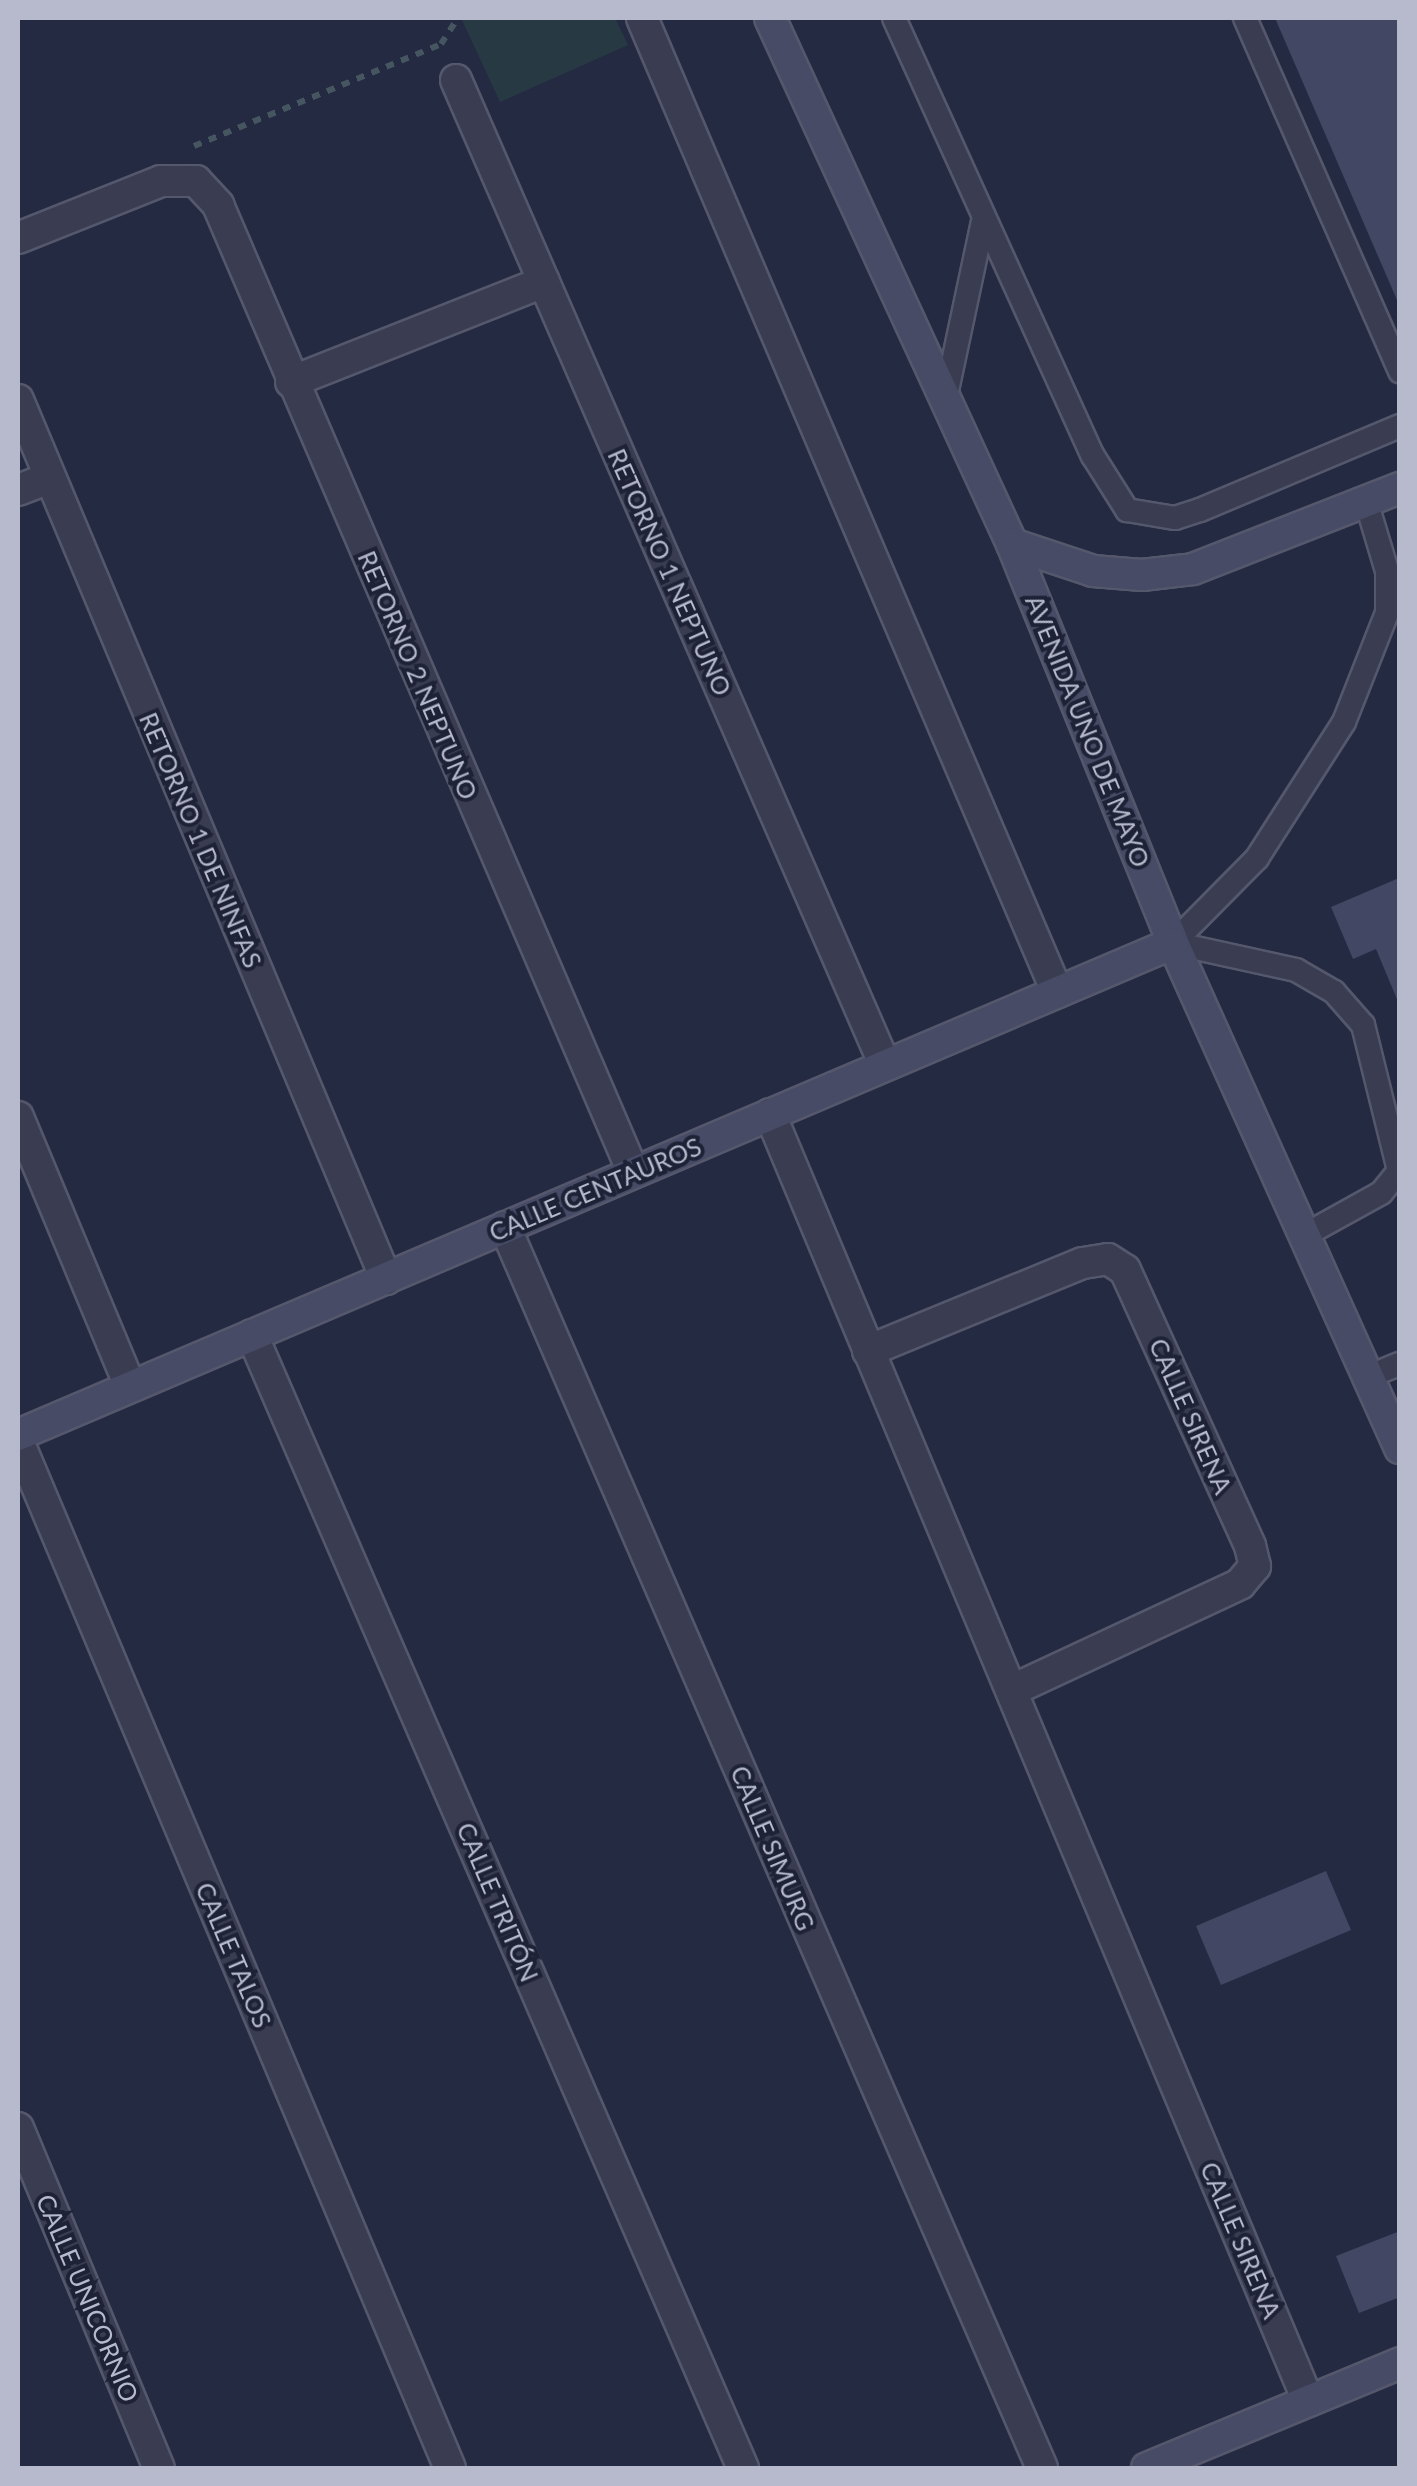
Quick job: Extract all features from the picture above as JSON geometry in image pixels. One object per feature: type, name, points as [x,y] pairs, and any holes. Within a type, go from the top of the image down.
[{"type":"street","points":[[642,18],[1057,992]]},
{"type":"street","name":"AVENIDA UNO DE MAYO","points":[[770,18],[1012,544],[1173,942],[1400,1448]]},
{"type":"street","name":"RETORNO 1 NEPTUNO","points":[[456,80],[885,1065]]},
{"type":"street","name":"RETORNO 2 NEPTUNO","points":[[18,238],[161,181],[196,182],[218,205],[633,1172]]},
{"type":"street","points":[[291,382],[544,282]]},
{"type":"street","name":"RETORNO 1 DE NINFAS","points":[[18,400],[386,1279]]},
{"type":"street","points":[[18,490],[49,478]]},
{"type":"street","points":[[1012,544],[1094,570],[1142,575],[1192,568],[1400,488]]},
{"type":"street","name":"CALLE CENTAUROS","points":[[18,1438],[130,1386],[1173,942]]},
{"type":"street","name":"CALLE SIRENA","points":[[770,1114],[1308,2401]]},
{"type":"street","points":[[18,1117],[130,1386]]},
{"type":"street","name":"CALLE SIMURG","points":[[505,1227],[1042,2468]]},
{"type":"street","name":"CALLE SIRENA","points":[[868,1351],[1108,1258],[1124,1270],[1250,1546],[1254,1566],[1240,1584],[1013,1690]]},
{"type":"street","name":"CALLE TRITÓN","points":[[252,1335],[743,2468]]},
{"type":"street","name":"CALLE TALOS","points":[[18,1438],[450,2468]]},
{"type":"street","name":"CALLE UNICORNIO","points":[[18,2128],[158,2468]]},
{"type":"street","points":[[1147,2468],[1179,2462],[1400,2363]]},
{"type":"lane","points":[[894,18],[1093,456],[1128,510],[1175,518],[1400,426]]},
{"type":"lane","points":[[1245,18],[1400,371]]},
{"type":"lane","points":[[945,400],[984,221]]},
{"type":"lane","points":[[1173,942],[1257,858],[1344,722],[1387,614],[1387,571],[1366,500]]},
{"type":"lane","points":[[1173,942],[1296,970],[1334,992],[1363,1025],[1399,1171],[1380,1193],[1305,1235]]},
{"type":"lane","points":[[1367,1376],[1400,1364]]},
{"type":"path","points":[[186,149],[441,44],[458,18]]},
{"type":"shaded area","points":[[461,18],[615,18],[628,45],[500,102]]},
{"type":"building","points":[[1275,18],[1400,18],[1400,307]]},
{"type":"building","points":[[1399,878],[1399,1004],[1376,949],[1353,959],[1331,907]]},
{"type":"building","points":[[1326,1871],[1351,1930],[1221,1985],[1196,1926]]},
{"type":"building","points":[[1400,2231],[1400,2297],[1359,2313],[1336,2256]]}]
